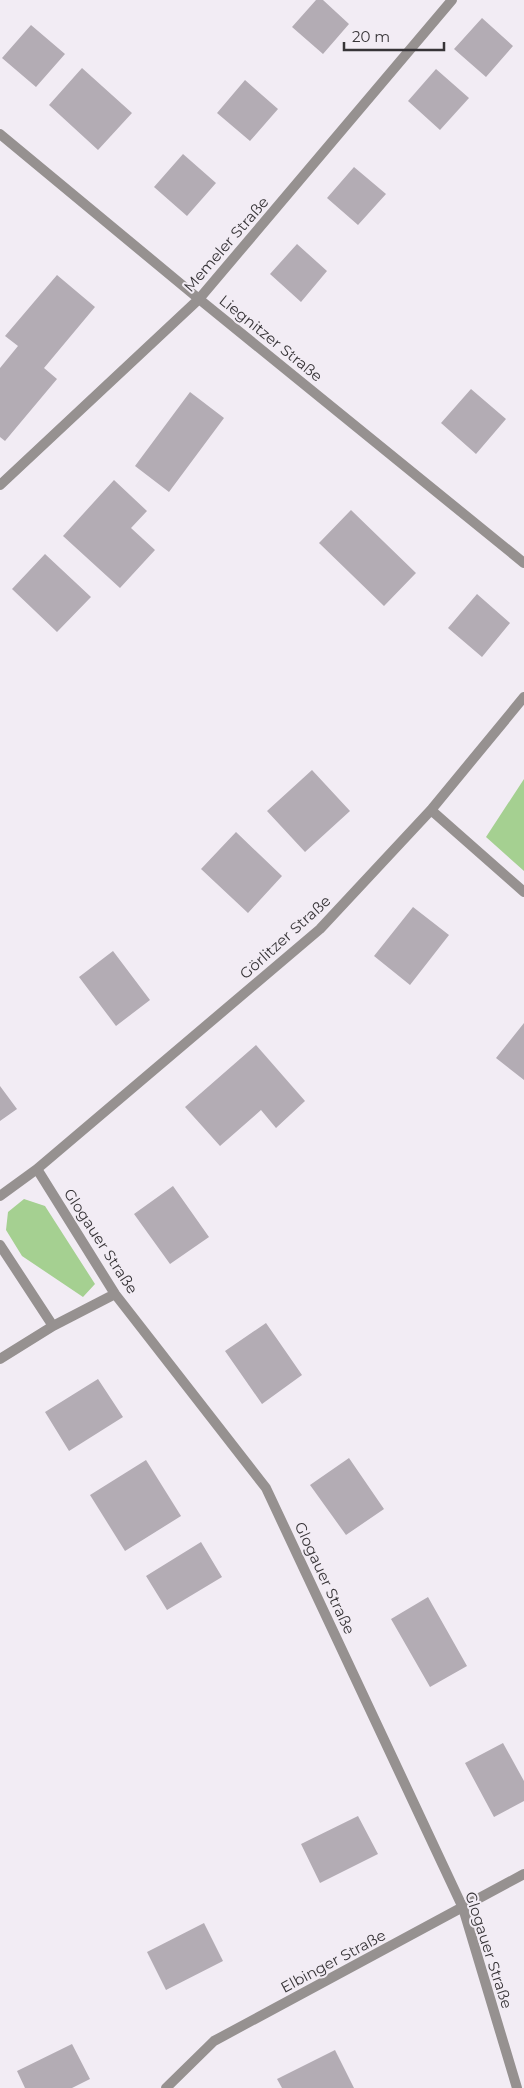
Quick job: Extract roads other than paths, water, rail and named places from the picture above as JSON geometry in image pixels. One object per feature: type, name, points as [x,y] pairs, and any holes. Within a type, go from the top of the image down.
[{"type":"street","name":"Memeler Straße","points":[[0,485],[199,299],[452,0]]},
{"type":"street","name":"Liegnitzer Straße","points":[[0,134],[199,299],[524,563]]},
{"type":"street","name":"Görlitzer Straße","points":[[37,1169],[320,929],[431,810],[524,697]]},
{"type":"street","points":[[431,810],[524,892]]},
{"type":"street","points":[[0,1196],[37,1169]]},
{"type":"street","name":"Glogauer Straße","points":[[37,1169],[115,1294],[266,1488],[463,1908],[517,2088]]},
{"type":"street","points":[[0,1244],[53,1326]]},
{"type":"street","points":[[0,1359],[53,1326],[115,1294]]},
{"type":"street","name":"Elbinger Straße","points":[[166,2088],[214,2041],[524,1874]]}]
